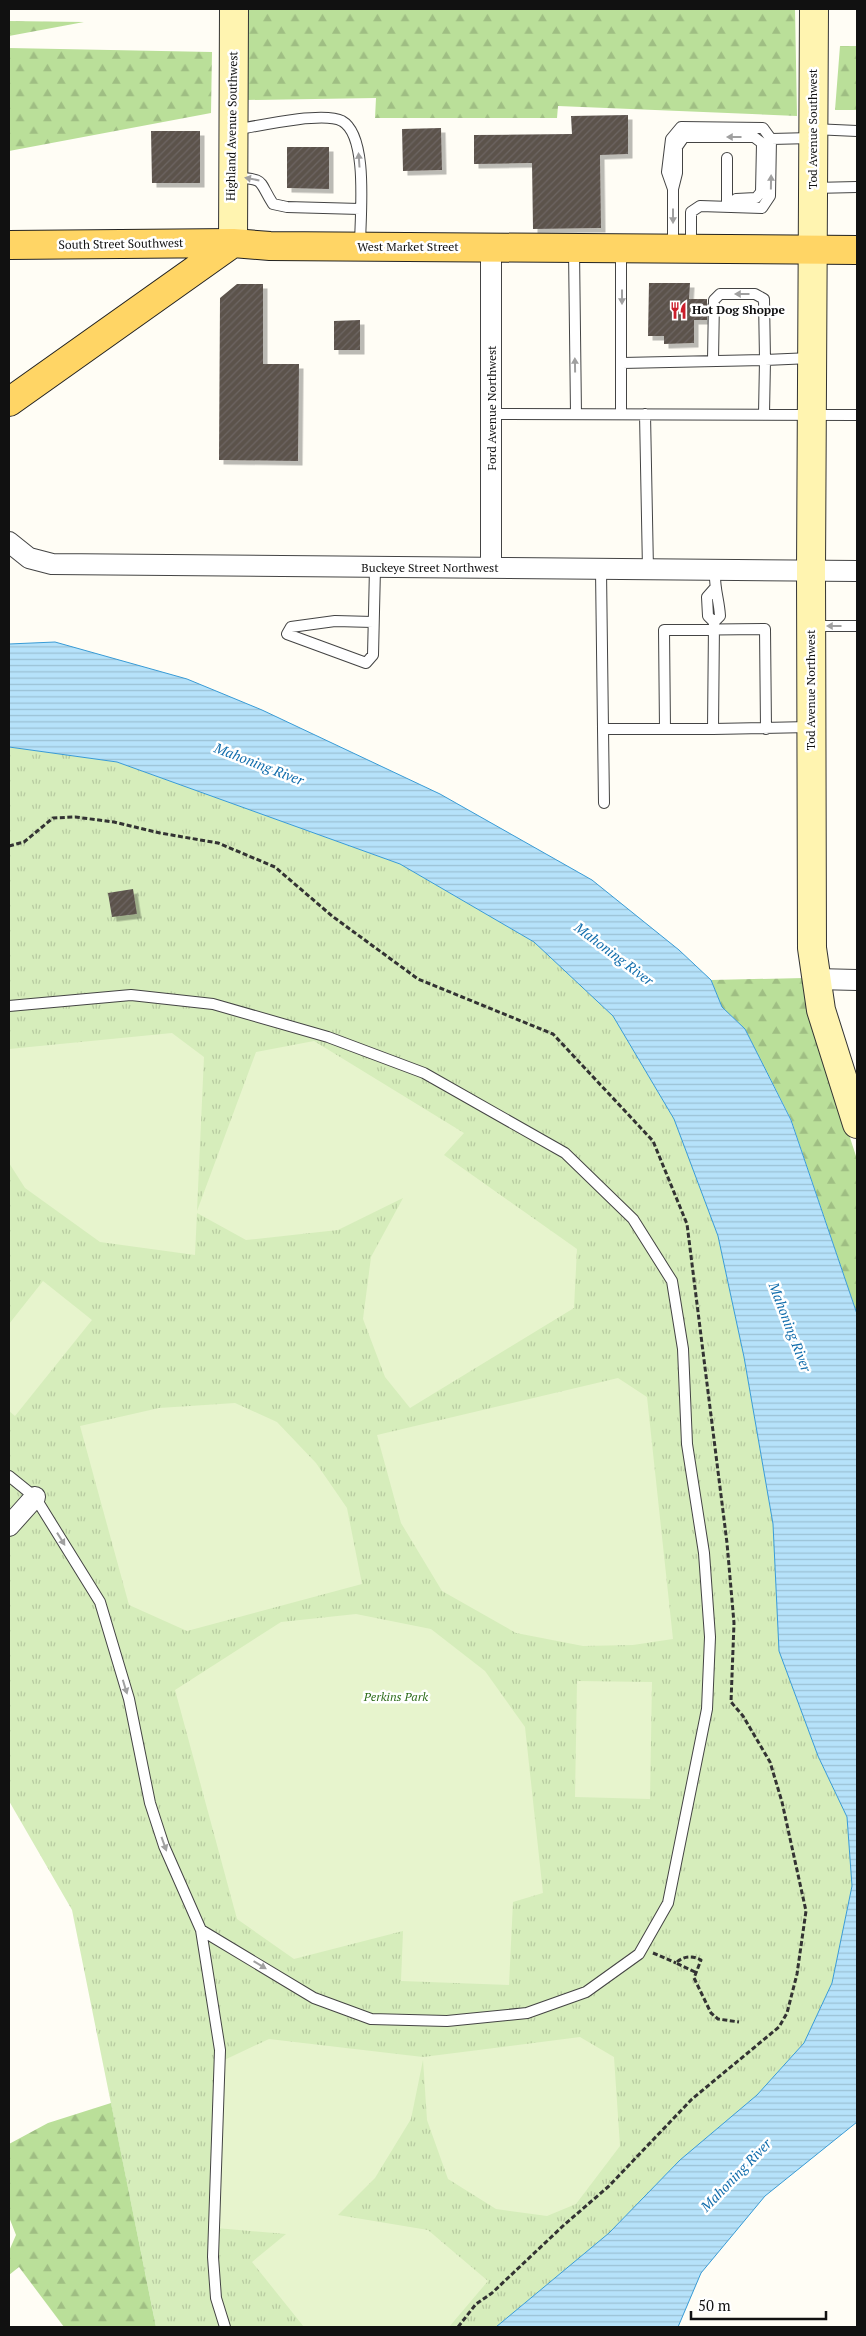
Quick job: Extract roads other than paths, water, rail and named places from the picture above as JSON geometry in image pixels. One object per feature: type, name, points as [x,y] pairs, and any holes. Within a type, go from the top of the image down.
[{"type":"main road","name":"Highland Avenue Southwest","points":[[233,243],[234,9]]},
{"type":"main road","name":"Tod Avenue Southwest","points":[[813,250],[814,9]]},
{"type":"main road","name":"South Street Southwest","points":[[9,245],[233,243]]},
{"type":"main road","name":"West Market Street","points":[[233,243],[270,246],[857,250]]},
{"type":"main road","points":[[9,402],[233,243]]},
{"type":"main road","name":"Tod Avenue Northwest","points":[[813,250],[811,571],[812,948],[821,1010],[857,1124]]},
{"type":"street","name":"Ford Avenue Northwest","points":[[490,247],[491,568]]},
{"type":"street","name":"Buckeye Street Northwest","points":[[9,542],[28,558],[52,564],[648,570],[715,580],[811,571],[857,572]]},
{"type":"street","points":[[816,979],[857,980]]},
{"type":"street","points":[[9,1526],[35,1498]]},
{"type":"lane","points":[[232,130],[273,122],[321,118],[340,120],[352,130],[358,151],[360,247]]},
{"type":"lane","points":[[681,127],[763,128],[772,139],[770,196],[762,208],[700,206],[692,212],[682,249],[673,189],[667,172],[671,139],[681,127]]},
{"type":"lane","points":[[772,139],[857,130]]},
{"type":"lane","points":[[673,189],[677,173],[678,147],[684,137],[754,137],[762,143],[761,192],[756,198],[736,199],[727,207]]},
{"type":"lane","points":[[727,158],[727,207]]},
{"type":"lane","points":[[232,177],[258,179],[264,184],[273,204],[287,207],[360,209]]},
{"type":"lane","points":[[813,188],[857,187]]},
{"type":"lane","points":[[574,248],[576,414]]},
{"type":"lane","points":[[621,414],[622,249]]},
{"type":"lane","points":[[713,360],[714,300],[720,294],[756,294],[764,299],[764,414]]},
{"type":"lane","points":[[622,363],[812,358]]},
{"type":"lane","points":[[492,414],[857,415]]},
{"type":"lane","points":[[645,414],[648,570]]},
{"type":"lane","points":[[373,622],[334,621],[291,627],[287,634],[366,663],[373,655],[375,568]]},
{"type":"lane","points":[[601,570],[604,803]]},
{"type":"lane","points":[[713,730],[714,626],[708,616],[707,597],[715,580]]},
{"type":"lane","points":[[665,729],[664,630],[714,626],[765,629],[766,729]]},
{"type":"lane","points":[[811,626],[857,626]]},
{"type":"lane","points":[[602,729],[713,730],[811,727]]},
{"type":"lane","points":[[9,1006],[131,995],[213,1004],[328,1037],[424,1073],[565,1153],[633,1219],[672,1281],[683,1349],[687,1444],[704,1553],[710,1637],[707,1709],[668,1903],[639,1954],[586,1992],[527,2013],[447,2021],[371,2019],[314,1998],[200,1930]]},
{"type":"lane","points":[[9,1476],[35,1498],[100,1602],[129,1700],[150,1803],[164,1846],[200,1930],[220,2050],[213,2257],[216,2298],[225,2327]]},
{"type":"water","name":"Mahoning River","points":[[55,642],[187,679],[262,710],[440,794],[592,880],[679,950],[711,980],[722,1007],[745,1029],[791,1120],[857,1314],[857,2122],[765,2196],[701,2273],[678,2327],[496,2327],[609,2233],[680,2160],[757,2095],[804,2043],[832,1983],[852,1886],[847,1817],[818,1756],[779,1651],[773,1524],[744,1357],[718,1236],[674,1119],[613,1016],[534,942],[400,864],[117,762],[9,747],[9,644]]},
{"type":"place","name":"Hot Dog Shoppe","points":[[678,310]]},
{"type":"park label","name":"Perkins Park","points":[[396,1697]]}]
